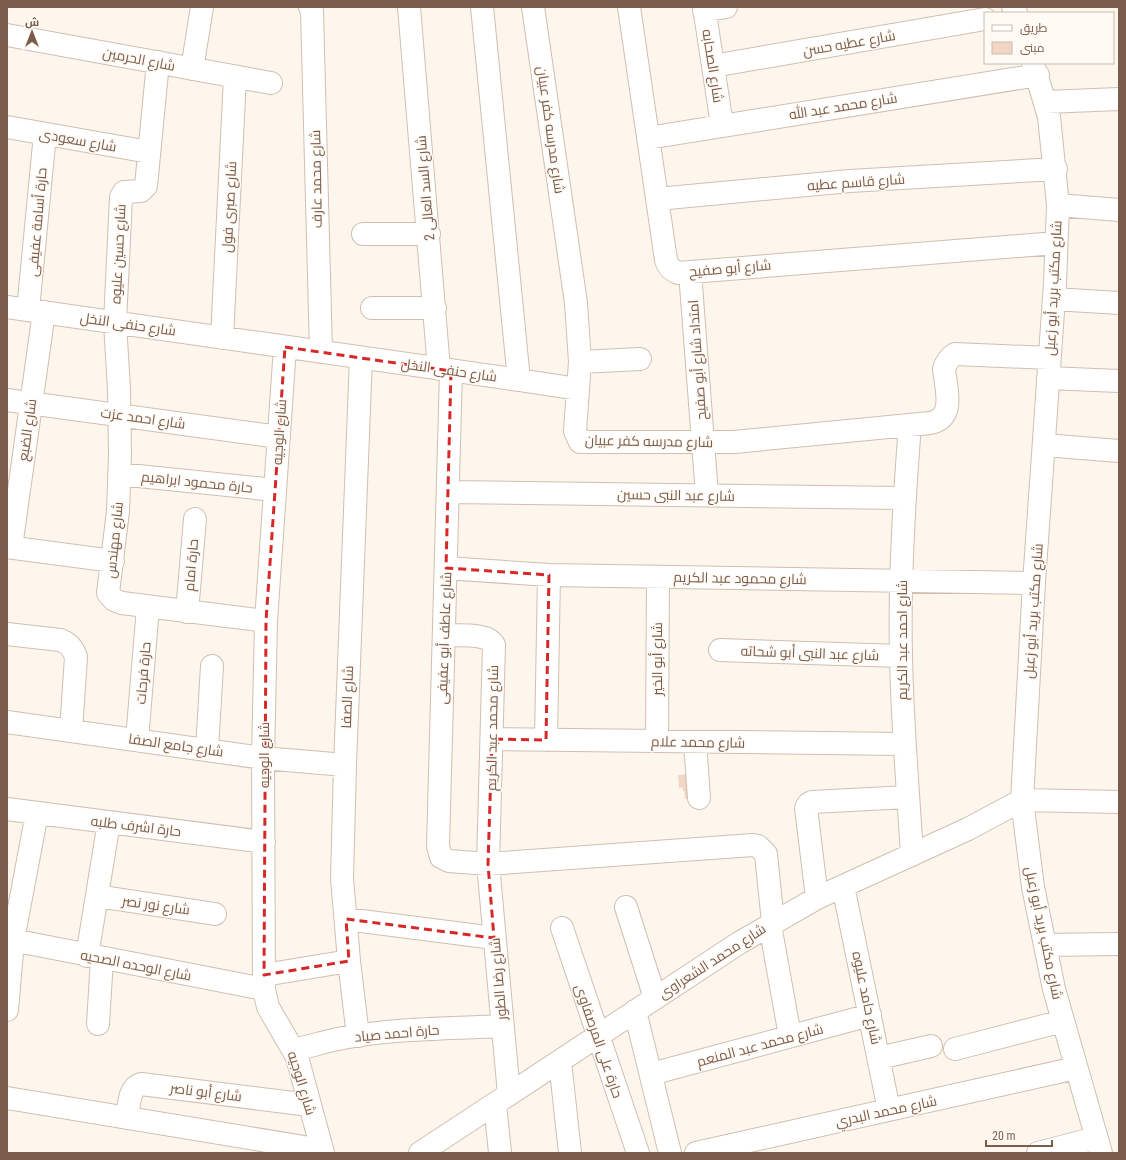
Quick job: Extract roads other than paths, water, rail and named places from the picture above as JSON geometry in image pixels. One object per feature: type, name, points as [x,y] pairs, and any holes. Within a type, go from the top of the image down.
[{"type":"street","points":[[192,69],[202,7]]},
{"type":"street","name":"شارع محمد عارف","points":[[310,7],[312,11],[321,352]]},
{"type":"street","name":"شارع السد العالى 2","points":[[409,7],[435,308],[445,370]]},
{"type":"street","name":"شارع حنفى النخل","points":[[7,307],[519,380],[482,7]]},
{"type":"street","name":"شارع مدرسه كفر عبيان","points":[[532,7],[576,304],[580,362],[575,431],[580,442],[734,442],[936,422],[945,415],[948,410],[944,369],[948,360],[955,354],[1049,368]]},
{"type":"street","name":"شارع أبو صفيح","points":[[629,7],[667,264],[669,268],[678,273],[1056,243]]},
{"type":"street","points":[[704,8],[726,7]]},
{"type":"street","name":"شارع الصحابه","points":[[704,8],[722,125]]},
{"type":"street","name":"شارع عطيه حسن","points":[[713,66],[984,19]]},
{"type":"street","name":"شارع الحرمين","points":[[7,35],[271,83]]},
{"type":"street","name":"شارع حسين عليوه","points":[[115,322],[121,196],[124,192],[138,192],[146,186],[158,62]]},
{"type":"street","name":"شارع محمد عبد الله","points":[[648,138],[1036,69]]},
{"type":"street","name":"شارع مكتب بريد أبو زعبل","points":[[1036,69],[1050,117],[1056,169],[1058,205],[1054,299],[1034,583],[1022,800],[1033,887],[1054,989],[1098,1146]]},
{"type":"street","name":"شارع صبرى فول","points":[[222,338],[235,77]]},
{"type":"street","points":[[1046,102],[1119,99]]},
{"type":"street","name":"شارع سعودى","points":[[7,127],[149,152]]},
{"type":"street","name":"حارة أسامة عفيفى","points":[[36,311],[45,134]]},
{"type":"street","name":"شارع قاسم عطيه","points":[[657,199],[850,182],[1056,169]]},
{"type":"street","points":[[1058,205],[1119,210]]},
{"type":"street","points":[[363,234],[429,234]]},
{"type":"street","name":"امتداد شارع أبو صفيح","points":[[690,272],[707,495]]},
{"type":"street","points":[[1054,299],[1119,303]]},
{"type":"street","points":[[372,308],[435,308]]},
{"type":"street","name":"شارع الضبع","points":[[9,547],[31,403],[36,311]]},
{"type":"street","name":"شارع مهندس","points":[[115,322],[120,415],[119,474],[113,561],[108,593],[118,602],[266,621]]},
{"type":"street","name":"شارع الوجيه","points":[[285,347],[266,621],[263,758],[264,982],[268,1007],[293,1050],[322,1151]]},
{"type":"street","name":"شارع الصفا","points":[[358,1036],[349,961],[342,878],[361,358]]},
{"type":"street","points":[[580,362],[640,359]]},
{"type":"street","points":[[1049,368],[1119,381]]},
{"type":"street","name":"شارع عاطف أبو عفيفى","points":[[445,370],[448,492],[438,846],[441,857],[449,861],[488,864],[753,844],[758,846],[766,854],[771,924]]},
{"type":"street","points":[[519,380],[578,389]]},
{"type":"street","name":"شارع احمد عزت","points":[[7,400],[279,437]]},
{"type":"street","name":"شارع احمد عبد الكريم","points":[[910,425],[904,498],[901,581],[901,656],[904,744],[912,855]]},
{"type":"street","points":[[1044,445],[1119,451]]},
{"type":"street","name":"حارة محمود ابراهيم","points":[[119,474],[275,490]]},
{"type":"street","name":"شارع عبد النبى حسين","points":[[448,492],[904,498]]},
{"type":"street","name":"حارة امام","points":[[187,612],[194,519]]},
{"type":"street","points":[[9,547],[113,561]]},
{"type":"street","name":"شارع محمود عبد الكريم","points":[[446,568],[548,575],[1034,583]]},
{"type":"street","points":[[546,740],[548,575]]},
{"type":"street","name":"شارع أبو الخير","points":[[657,741],[658,577]]},
{"type":"street","name":"حارة فرحات","points":[[137,740],[148,607]]},
{"type":"street","points":[[7,634],[60,640],[66,642],[74,651],[76,657],[71,731]]},
{"type":"street","name":"شارع محمد عبد الكريم","points":[[444,635],[485,637],[492,641],[494,645],[488,864]]},
{"type":"street","name":"شارع عبد النبى أبو شحاته","points":[[720,650],[901,656]]},
{"type":"street","points":[[207,749],[212,666]]},
{"type":"street","name":"شارع جامع الصفا","points":[[7,722],[263,758],[345,765]]},
{"type":"street","name":"شارع محمد علام","points":[[492,739],[904,744]]},
{"type":"street","points":[[696,742],[699,798]]},
{"type":"street","points":[[817,898],[806,808],[808,804],[812,802],[908,797]]},
{"type":"street","points":[[1022,800],[1119,802]]},
{"type":"street","name":"شارع محمد الشعراوى","points":[[420,1153],[635,1011],[771,924],[817,898],[968,829],[1022,800]]},
{"type":"street","name":"حارة اشرف طلبه","points":[[7,809],[264,842]]},
{"type":"street","points":[[7,1010],[10,940],[37,813]]},
{"type":"street","points":[[98,1024],[94,957],[97,896],[109,822]]},
{"type":"street","name":"شارع رضا الطور","points":[[488,864],[502,1026],[500,1153]]},
{"type":"street","name":"شارع حامد عليوه","points":[[843,886],[890,1110]]},
{"type":"street","name":"شارع نور نصر","points":[[97,896],[215,914]]},
{"type":"street","points":[[626,907],[655,998]]},
{"type":"street","points":[[346,919],[494,938]]},
{"type":"street","points":[[771,924],[790,1036]]},
{"type":"street","name":"حارة على المرصفاوى","points":[[562,928],[597,1036],[638,1153]]},
{"type":"street","name":"شارع الوحده الصحيه","points":[[10,940],[94,957],[264,982],[349,961]]},
{"type":"street","points":[[1045,944],[1119,944]]},
{"type":"street","points":[[635,1011],[670,1153]]},
{"type":"street","name":"شارع محمد عبد المنعم","points":[[651,1074],[870,1015]]},
{"type":"street","points":[[955,1049],[1063,1021]]},
{"type":"street","name":"حارة احمد صياد","points":[[293,1050],[338,1039],[358,1036],[397,1032],[502,1026]]},
{"type":"street","points":[[879,1058],[931,1046]]},
{"type":"street","points":[[560,1061],[570,1153]]},
{"type":"street","name":"شارع محمد البدري","points":[[696,1153],[1076,1068]]},
{"type":"street","name":"شارع أبو ناصر","points":[[127,1118],[132,1092],[135,1087],[141,1084],[310,1105]]},
{"type":"street","points":[[7,1098],[322,1151]]},
{"type":"street","points":[[1038,1153],[1098,1146]]}]
